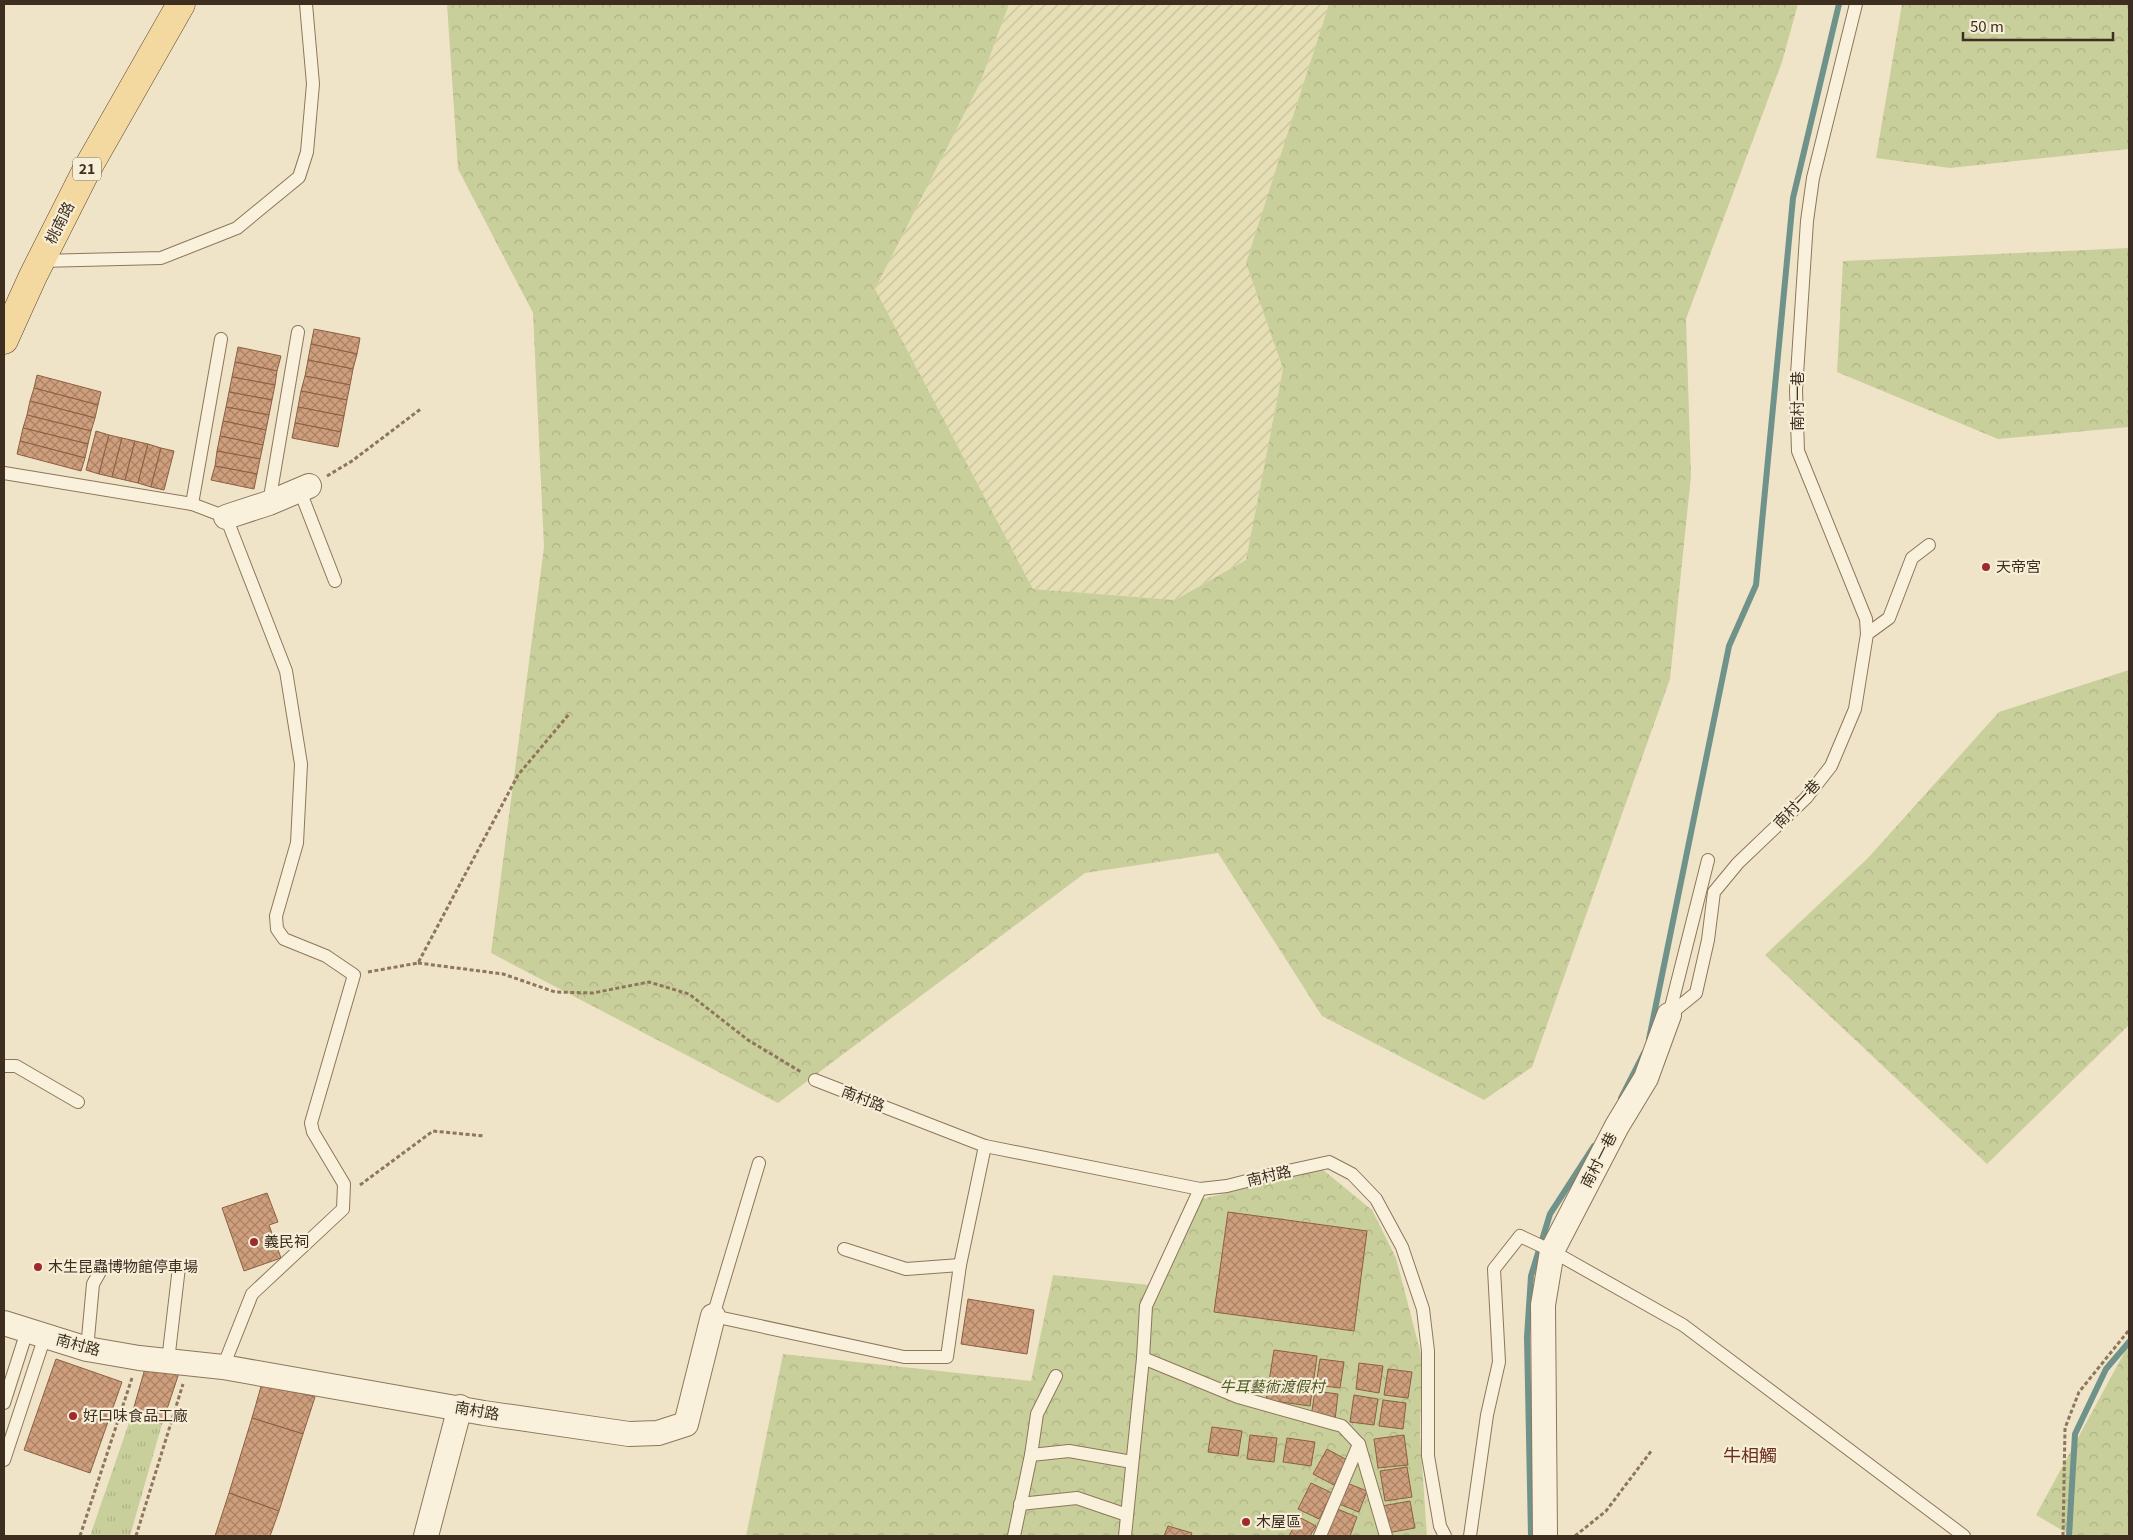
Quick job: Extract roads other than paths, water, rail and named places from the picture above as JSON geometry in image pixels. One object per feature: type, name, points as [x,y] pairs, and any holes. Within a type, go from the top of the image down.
[{"type":"main road","name":"桃南路","points":[[4,340],[40,261],[87,169],[181,4]]},
{"type":"street","points":[[226,517],[305,489]]},
{"type":"street","name":"南村一巷","points":[[1545,1536],[1542,1305],[1552,1251],[1617,1126],[1646,1078],[1670,1015]]},
{"type":"street","name":"南村路","points":[[4,1324],[87,1349],[139,1358],[224,1367],[260,1375],[460,1407],[484,1413],[629,1434],[658,1433],[686,1424],[713,1316]]},
{"type":"street","points":[[426,1536],[460,1407]]},
{"type":"lane","points":[[40,261],[161,258],[237,228],[299,177],[307,152],[313,84],[306,4]]},
{"type":"lane","name":"南村一巷","points":[[1670,1015],[1696,992],[1708,940],[1714,892],[1738,863],[1806,798],[1830,766],[1855,709],[1867,634],[1866,619],[1798,451],[1796,390],[1807,221],[1813,178],[1856,4]]},
{"type":"lane","points":[[269,503],[298,332]]},
{"type":"lane","points":[[192,504],[221,339]]},
{"type":"lane","points":[[4,473],[192,504],[226,517],[286,671],[301,764],[297,843],[276,916],[277,930],[284,939],[326,956],[354,975],[311,1123],[313,1132],[344,1184],[343,1209],[252,1294],[224,1367]]},
{"type":"lane","points":[[305,489],[335,581]]},
{"type":"lane","points":[[1867,634],[1888,618],[1912,558],[1929,545]]},
{"type":"lane","points":[[1670,1015],[1708,860]]},
{"type":"lane","points":[[4,1066],[16,1066],[78,1102]]},
{"type":"lane","name":"南村路","points":[[815,1080],[985,1146],[1200,1189],[1226,1186],[1329,1162],[1352,1174],[1376,1199],[1402,1247],[1422,1310],[1428,1351],[1428,1456],[1440,1526],[1445,1536]]},
{"type":"lane","points":[[713,1316],[904,1357],[947,1357],[960,1265],[985,1146]]},
{"type":"lane","name":"南村路","points":[[713,1316],[759,1163]]},
{"type":"lane","points":[[1124,1536],[1143,1358],[1146,1306],[1200,1189]]},
{"type":"lane","points":[[1470,1536],[1488,1415],[1499,1362],[1494,1269],[1520,1236],[1552,1251],[1682,1325],[1964,1536]]},
{"type":"lane","points":[[844,1249],[906,1269],[960,1265]]},
{"type":"lane","points":[[179,1267],[179,1362]]},
{"type":"lane","points":[[87,1349],[93,1284],[102,1268]]},
{"type":"lane","points":[[4,1403],[36,1334]]},
{"type":"lane","points":[[4,1460],[36,1334]]},
{"type":"lane","points":[[1143,1358],[1238,1398],[1342,1426],[1359,1444],[1386,1536]]},
{"type":"lane","points":[[1014,1536],[1031,1456],[1037,1414],[1056,1376]]},
{"type":"lane","points":[[1320,1536],[1359,1444]]},
{"type":"lane","points":[[1031,1456],[1069,1451],[1132,1462]]},
{"type":"lane","points":[[1020,1504],[1076,1498],[1127,1515]]},
{"type":"waterway","points":[[1649,1039],[1729,646],[1756,585],[1793,198],[1839,4]]},
{"type":"waterway","points":[[1621,1098],[1644,1053]]},
{"type":"waterway","points":[[1531,1536],[1527,1337],[1531,1276],[1550,1214],[1594,1146]]},
{"type":"waterway","points":[[2069,1536],[2075,1434],[2106,1369],[2129,1342]]},
{"type":"place","name":"天帝宮","points":[[1986,567]]},
{"type":"place","name":"義民祠","points":[[254,1242]]},
{"type":"place","name":"木生昆蟲博物館停車場","points":[[38,1267]]},
{"type":"place","name":"好口味食品工廠","points":[[73,1416]]},
{"type":"place","name":"木屋區","points":[[1246,1522]]},
{"type":"district","name":"牛相觸","points":[[1750,1456]]},
{"type":"park label","name":"牛耳藝術渡假村","points":[[1272,1387]]}]
